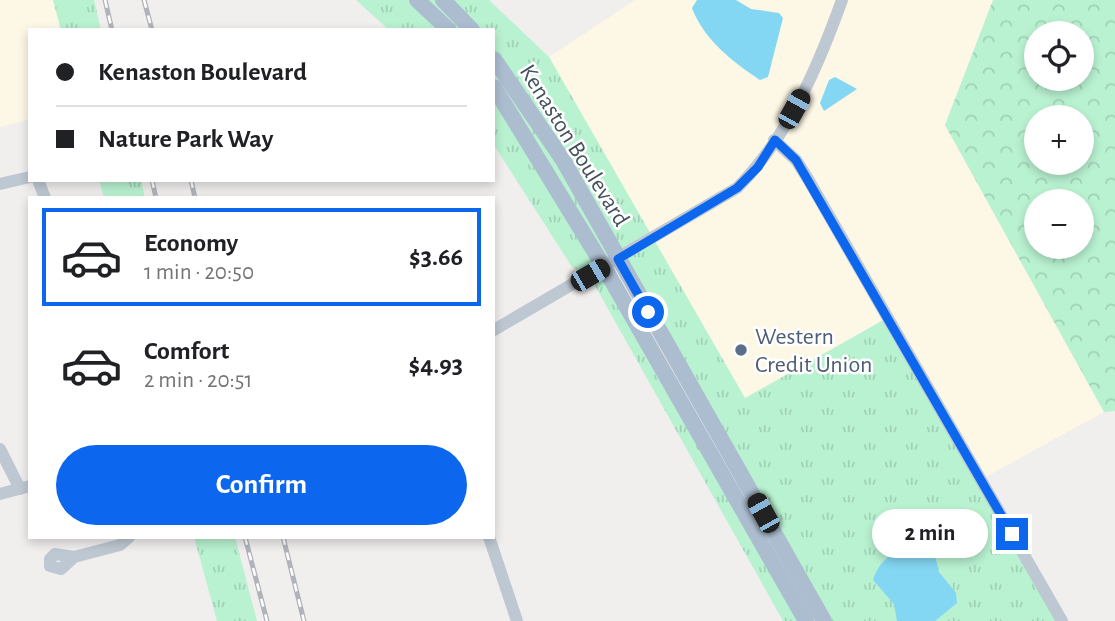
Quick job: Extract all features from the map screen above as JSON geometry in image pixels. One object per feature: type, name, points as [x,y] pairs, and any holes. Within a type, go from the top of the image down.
[{"type":"main road","points":[[417,0],[447,28]]},
{"type":"main road","points":[[443,0],[470,28]]},
{"type":"main road","name":"Kenaston Boulevard","points":[[495,60],[563,160],[611,263],[806,621]]},
{"type":"main road","name":"Kenaston Boulevard","points":[[495,89],[611,263],[824,621]]},
{"type":"street","points":[[495,329],[737,188],[758,167],[823,55],[842,0]]},
{"type":"street","points":[[775,140],[796,160],[808,179],[1062,621]]},
{"type":"street","points":[[0,184],[28,177]]},
{"type":"street","points":[[0,449],[25,488],[0,494]]},
{"type":"street","points":[[74,557],[124,543],[127,539]]},
{"type":"street","points":[[490,539],[517,621]]},
{"type":"shaded area","points":[[0,0],[53,0],[60,28],[28,28],[28,120],[0,127]]},
{"type":"shaded area","points":[[635,0],[993,0],[945,125],[1104,412],[980,480],[887,318],[745,398],[549,57]]},
{"type":"green space","points":[[53,0],[94,0],[101,28],[60,28]]},
{"type":"green space","points":[[356,0],[489,0],[549,57],[745,398],[887,318],[1062,621],[824,621],[618,259],[605,266],[803,621],[783,621],[589,275],[572,267],[495,147],[495,28],[387,28]]},
{"type":"green space","points":[[993,0],[1115,0],[1115,411],[1104,412],[945,125]]},
{"type":"green space","points":[[100,182],[141,182],[145,196],[103,196]]},
{"type":"green space","points":[[195,539],[236,539],[257,621],[217,621]]},
{"type":"water","points":[[697,0],[736,0],[751,9],[779,13],[783,18],[768,77],[760,80],[730,58],[712,40],[697,20],[692,8]]},
{"type":"water","points":[[835,77],[857,89],[824,111],[820,103],[829,80]]},
{"type":"water","points":[[922,541],[934,552],[939,572],[956,593],[957,603],[935,621],[897,621],[894,604],[873,580],[881,565],[892,554]]},
{"type":"railway","points":[[105,0],[112,28]]},
{"type":"railway","points":[[144,0],[151,28]]},
{"type":"railway","points":[[152,182],[156,196]]},
{"type":"railway","points":[[191,182],[195,196]]},
{"type":"railway","points":[[246,539],[267,621]]},
{"type":"railway","points":[[284,539],[304,621]]},
{"type":"place","name":"Western Credit Union","points":[[741,350]]},
{"type":"route","points":[[648,312],[618,259],[737,188],[758,167],[775,140],[796,160],[1012,534]]}]
